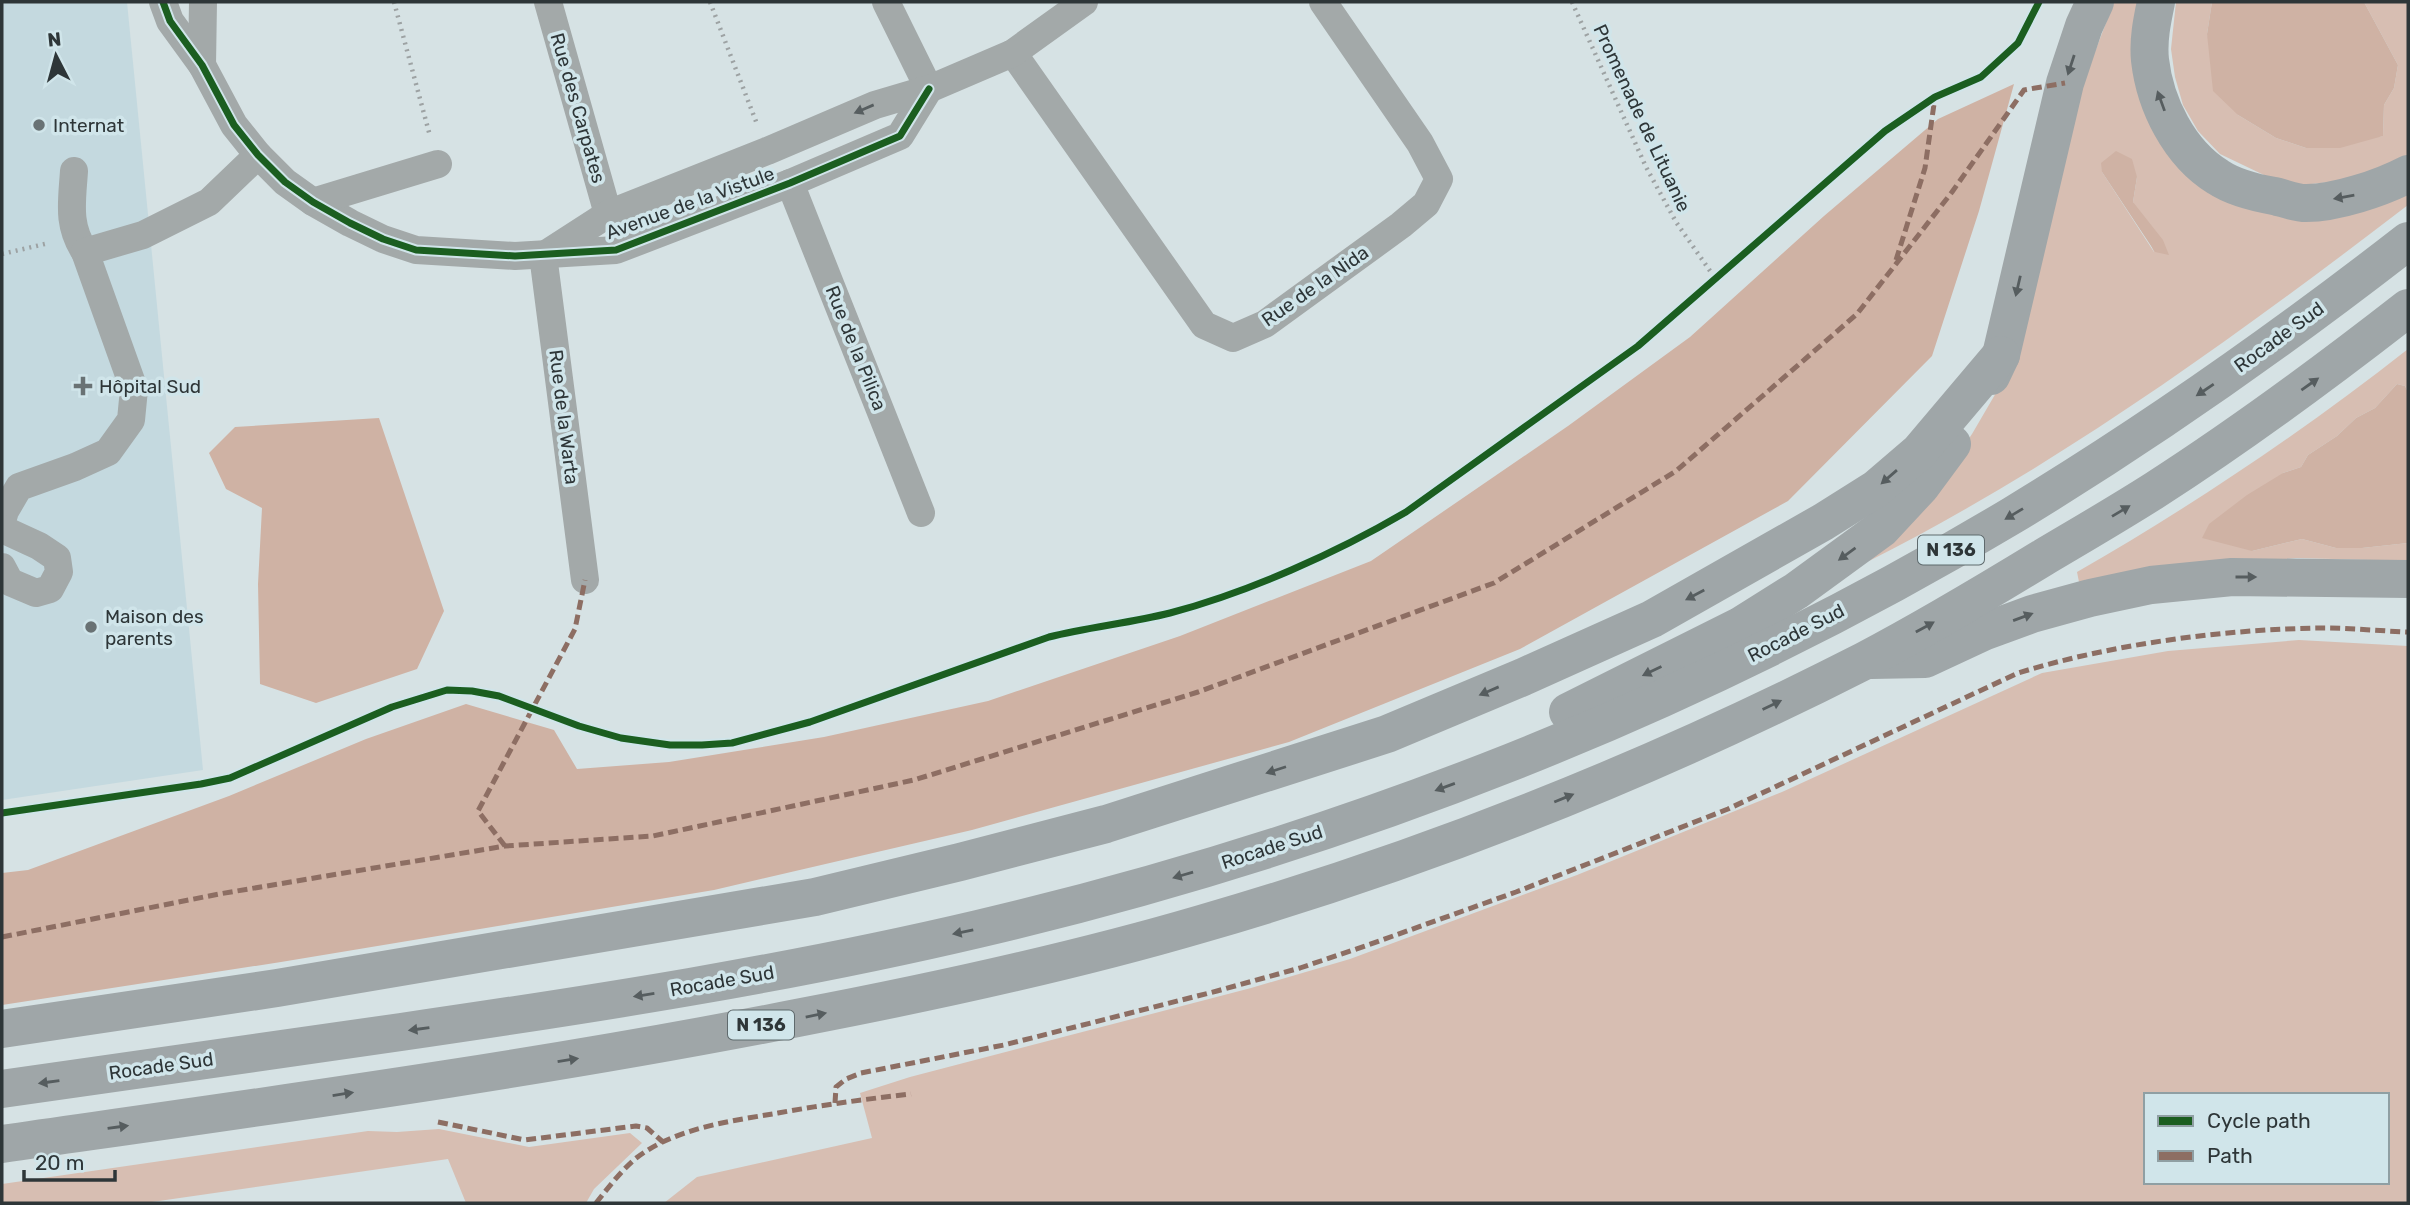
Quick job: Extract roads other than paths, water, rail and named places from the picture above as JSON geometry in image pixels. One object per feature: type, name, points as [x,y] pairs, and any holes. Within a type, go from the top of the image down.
[{"type":"highway","points":[[1509,763],[1549,721],[1740,625],[1796,591],[1881,529],[1921,486],[1957,438],[1976,407],[2001,355],[2065,83],[2095,2]]},
{"type":"highway","points":[[2156,2],[2149,36],[2150,59],[2161,103],[2181,141],[2196,159],[2219,178],[2263,194],[2305,203],[2353,196],[2408,174]]},
{"type":"highway","name":"Rocade Sud","points":[[2,1088],[513,1016],[832,961],[1003,923],[1216,866],[1346,822],[1509,763],[1660,700],[1869,596],[2012,516],[2138,436],[2253,358],[2408,241]]},
{"type":"highway","name":"N 136","points":[[2,1144],[603,1054],[922,993],[1104,951],[1293,897],[1391,865],[1681,749],[1866,660],[1989,591],[2155,490],[2316,380],[2408,309]]},
{"type":"highway","points":[[2,1029],[276,988],[815,897],[1106,824],[1387,734],[1652,619],[1823,522],[1877,488],[1919,452],[2001,355]]},
{"type":"highway","points":[[1866,660],[1925,659],[1983,632],[2032,614],[2151,585],[2232,577],[2408,579]]},
{"type":"street","name":"Avenue de la Vistule","points":[[163,2],[170,22],[202,65],[234,125],[258,155],[285,182],[349,223],[383,239],[416,250],[515,256],[616,250],[790,183],[900,136],[929,89]]},
{"type":"street","name":"Avenue de la Vistule","points":[[202,65],[203,2]]},
{"type":"street","name":"Rue des Carpates","points":[[548,2],[608,214]]},
{"type":"street","points":[[886,2],[929,89]]},
{"type":"street","name":"Avenue de la Vistule","points":[[544,255],[608,214],[767,151],[875,104],[929,89],[1013,52],[1084,2]]},
{"type":"street","name":"Rue de la Nida","points":[[1013,52],[1204,325],[1233,338],[1265,324],[1401,225],[1426,204],[1439,179],[1420,143],[1324,2]]},
{"type":"street","points":[[80,245],[143,235],[209,202],[258,155]]},
{"type":"street","points":[[313,202],[438,164]]},
{"type":"street","points":[[2,521],[19,486],[75,467],[108,452],[131,420],[134,389],[80,245],[72,214],[74,171]]},
{"type":"street","name":"Rue de la Pilica","points":[[790,183],[921,513]]},
{"type":"street","name":"Rue de la Warta","points":[[544,255],[585,580]]},
{"type":"street","points":[[2,528],[57,558],[60,572],[50,589],[36,593],[10,582],[2,567]]},
{"type":"place","name":"Internat","points":[[39,125]]},
{"type":"place","name":"Hôpital Sud","points":[[83,386]]},
{"type":"place","name":"Maison des parents","points":[[91,627]]}]
